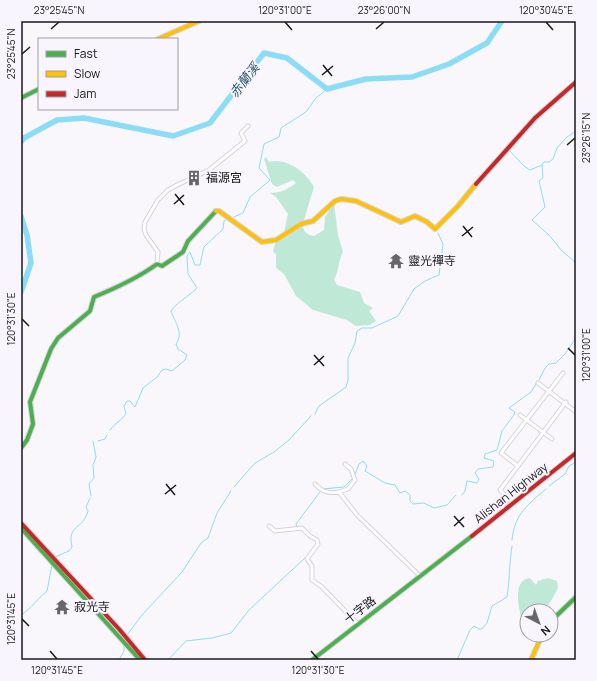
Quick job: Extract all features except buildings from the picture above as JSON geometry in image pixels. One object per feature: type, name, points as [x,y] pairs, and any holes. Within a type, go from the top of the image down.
[{"type":"street","points":[[160,38],[199,21]]},
{"type":"street","points":[[157,264],[162,266],[167,264],[183,252],[188,241],[216,211],[219,210],[262,242],[276,240],[301,224],[313,221],[336,201],[341,199],[356,201],[401,222],[415,216],[427,222],[435,229],[458,206],[491,166],[530,124],[576,82]]},
{"type":"street","points":[[21,98],[38,90]]},
{"type":"street","points":[[21,448],[27,440],[33,424],[30,402],[55,341],[90,311],[94,297],[120,287],[129,280],[144,274],[157,264],[158,252],[146,234],[144,228],[145,222],[158,200],[168,190],[178,184],[209,170],[234,148],[242,144],[244,141],[241,133],[248,126]]},
{"type":"street","points":[[518,466],[501,453],[563,374]]},
{"type":"street","points":[[538,383],[566,402],[576,412]]},
{"type":"street","points":[[505,511],[502,507],[508,498],[500,490],[566,402]]},
{"type":"street","points":[[520,414],[552,439]]},
{"type":"street","name":"Alishan Highway","points":[[420,576],[576,454]]},
{"type":"street","points":[[315,484],[325,492],[332,494],[348,489],[355,480],[351,470],[345,464]]},
{"type":"street","points":[[339,492],[357,515],[420,576]]},
{"type":"street","points":[[21,523],[119,629],[145,660]]},
{"type":"street","points":[[269,526],[275,531],[302,528],[310,536],[317,540],[318,544],[307,559],[312,566],[312,580],[322,587],[358,624]]},
{"type":"street","points":[[21,528],[140,660]]},
{"type":"street","name":"十字路","points":[[312,660],[420,576]]},
{"type":"street","points":[[559,613],[576,597]]},
{"type":"street","points":[[531,660],[538,643]]},
{"type":"green space","points":[[266,157],[269,162],[282,162],[295,167],[306,176],[314,187],[303,223],[305,232],[314,236],[324,230],[325,217],[334,203],[338,235],[343,252],[334,280],[337,285],[360,292],[364,303],[373,308],[369,311],[376,321],[370,325],[356,326],[347,320],[313,310],[296,296],[284,274],[276,268],[276,254],[273,251],[275,244],[284,233],[288,214],[276,197],[270,193],[284,190],[296,183],[293,180],[277,187],[272,184],[264,159]]},
{"type":"green space","points":[[530,578],[536,585],[538,581],[548,578],[557,581],[558,588],[550,603],[519,603],[519,609],[518,592],[520,585],[524,580]]},
{"type":"waterway","name":"赤蘭溪","points":[[21,142],[24,138],[57,120],[84,118],[173,136],[210,123],[264,53],[287,58],[327,89],[366,79],[412,77],[449,64],[487,43],[502,21]]},
{"type":"waterway","points":[[234,217],[243,213],[250,197],[270,180],[259,168],[264,144],[279,137],[281,128],[306,112],[316,98],[327,89]]},
{"type":"waterway","points":[[576,131],[567,137],[557,148],[553,159],[549,162],[544,162],[542,165],[543,178],[539,181],[545,207],[532,220],[549,235],[562,251],[574,261],[576,266]]},
{"type":"waterway","points":[[509,150],[524,166],[530,170],[542,165]]},
{"type":"waterway","name":"赤蘭溪","points":[[21,216],[27,235],[31,263],[21,292]]},
{"type":"waterway","points":[[110,430],[126,414],[124,406],[127,401],[130,401],[135,407],[143,388],[157,377],[162,370],[166,369],[172,371],[185,360],[187,355],[178,349],[176,344],[179,331],[171,311],[197,288],[188,274],[187,256],[190,252],[195,265],[200,265],[204,247],[223,229],[224,221],[227,219]]},
{"type":"waterway","points":[[315,414],[319,406],[346,387],[348,380],[348,358],[355,343],[357,331],[362,328],[372,328],[398,316],[414,289],[425,281],[439,275],[443,244],[438,233]]},
{"type":"waterway","points":[[539,380],[545,368],[549,364],[556,363],[565,354],[576,338]]},
{"type":"waterway","points":[[462,495],[465,491],[467,481],[477,483],[479,479],[475,473],[478,469],[493,467],[494,461],[484,458],[485,454],[497,450],[502,431],[515,412],[509,408],[531,392],[536,384]]},
{"type":"waterway","points":[[234,487],[255,463],[274,452],[289,440],[311,416]]},
{"type":"waterway","points":[[98,441],[105,439],[107,435]]},
{"type":"waterway","points":[[91,496],[89,484],[94,478],[93,465],[96,457],[93,441]]},
{"type":"waterway","points":[[355,474],[359,464],[363,461],[367,466],[365,471],[385,483],[395,485],[400,493],[405,491],[410,495],[410,501],[413,504],[424,503],[434,508],[447,505],[456,495]]},
{"type":"waterway","points":[[549,486],[565,474],[569,466],[576,462]]},
{"type":"waterway","points":[[322,489],[344,487],[352,479]]},
{"type":"waterway","points":[[512,540],[513,531],[519,517],[528,505],[546,489]]},
{"type":"waterway","points":[[127,635],[142,615],[182,572],[201,543],[208,538],[217,513],[231,491]]},
{"type":"waterway","points":[[297,528],[296,524],[320,492]]},
{"type":"waterway","points":[[55,557],[69,551],[72,547],[72,534],[86,517],[88,511],[86,507],[90,498]]},
{"type":"waterway","points":[[457,660],[470,630],[474,626],[482,629],[487,623],[492,606],[507,597],[512,546]]},
{"type":"waterway","points":[[168,660],[186,641],[212,638],[231,633],[249,610],[306,557]]},
{"type":"waterway","points":[[21,615],[47,591],[52,565]]},
{"type":"waterway","points":[[119,660],[124,651],[124,645]]},
{"type":"traffic: fast","points":[[21,98],[38,90]]},
{"type":"traffic: fast","points":[[21,448],[27,440],[33,424],[30,402],[51,349],[58,338],[90,311],[94,297],[127,282],[157,264],[162,266],[183,252],[188,241],[216,211]]},
{"type":"traffic: fast","points":[[21,528],[140,660]]},
{"type":"traffic: fast","points":[[312,660],[472,536]]},
{"type":"traffic: fast","points":[[559,613],[576,597]]},
{"type":"traffic: slow","points":[[160,38],[199,21]]},
{"type":"traffic: slow","points":[[216,211],[219,211],[262,242],[276,240],[301,224],[313,221],[335,201],[341,199],[356,201],[401,222],[415,216],[427,222],[435,229],[458,206],[476,184]]},
{"type":"traffic: slow","points":[[531,660],[538,643]]},
{"type":"traffic: jam","points":[[476,184],[535,118],[576,82]]},
{"type":"traffic: jam","points":[[472,536],[576,453]]},
{"type":"traffic: jam","points":[[21,523],[119,629],[145,660]]},
{"type":"place","name":"福源宮","points":[[194,178]]},
{"type":"place","name":"靈光禪寺","points":[[396,261]]},
{"type":"place","name":"寂光寺","points":[[62,607]]}]
